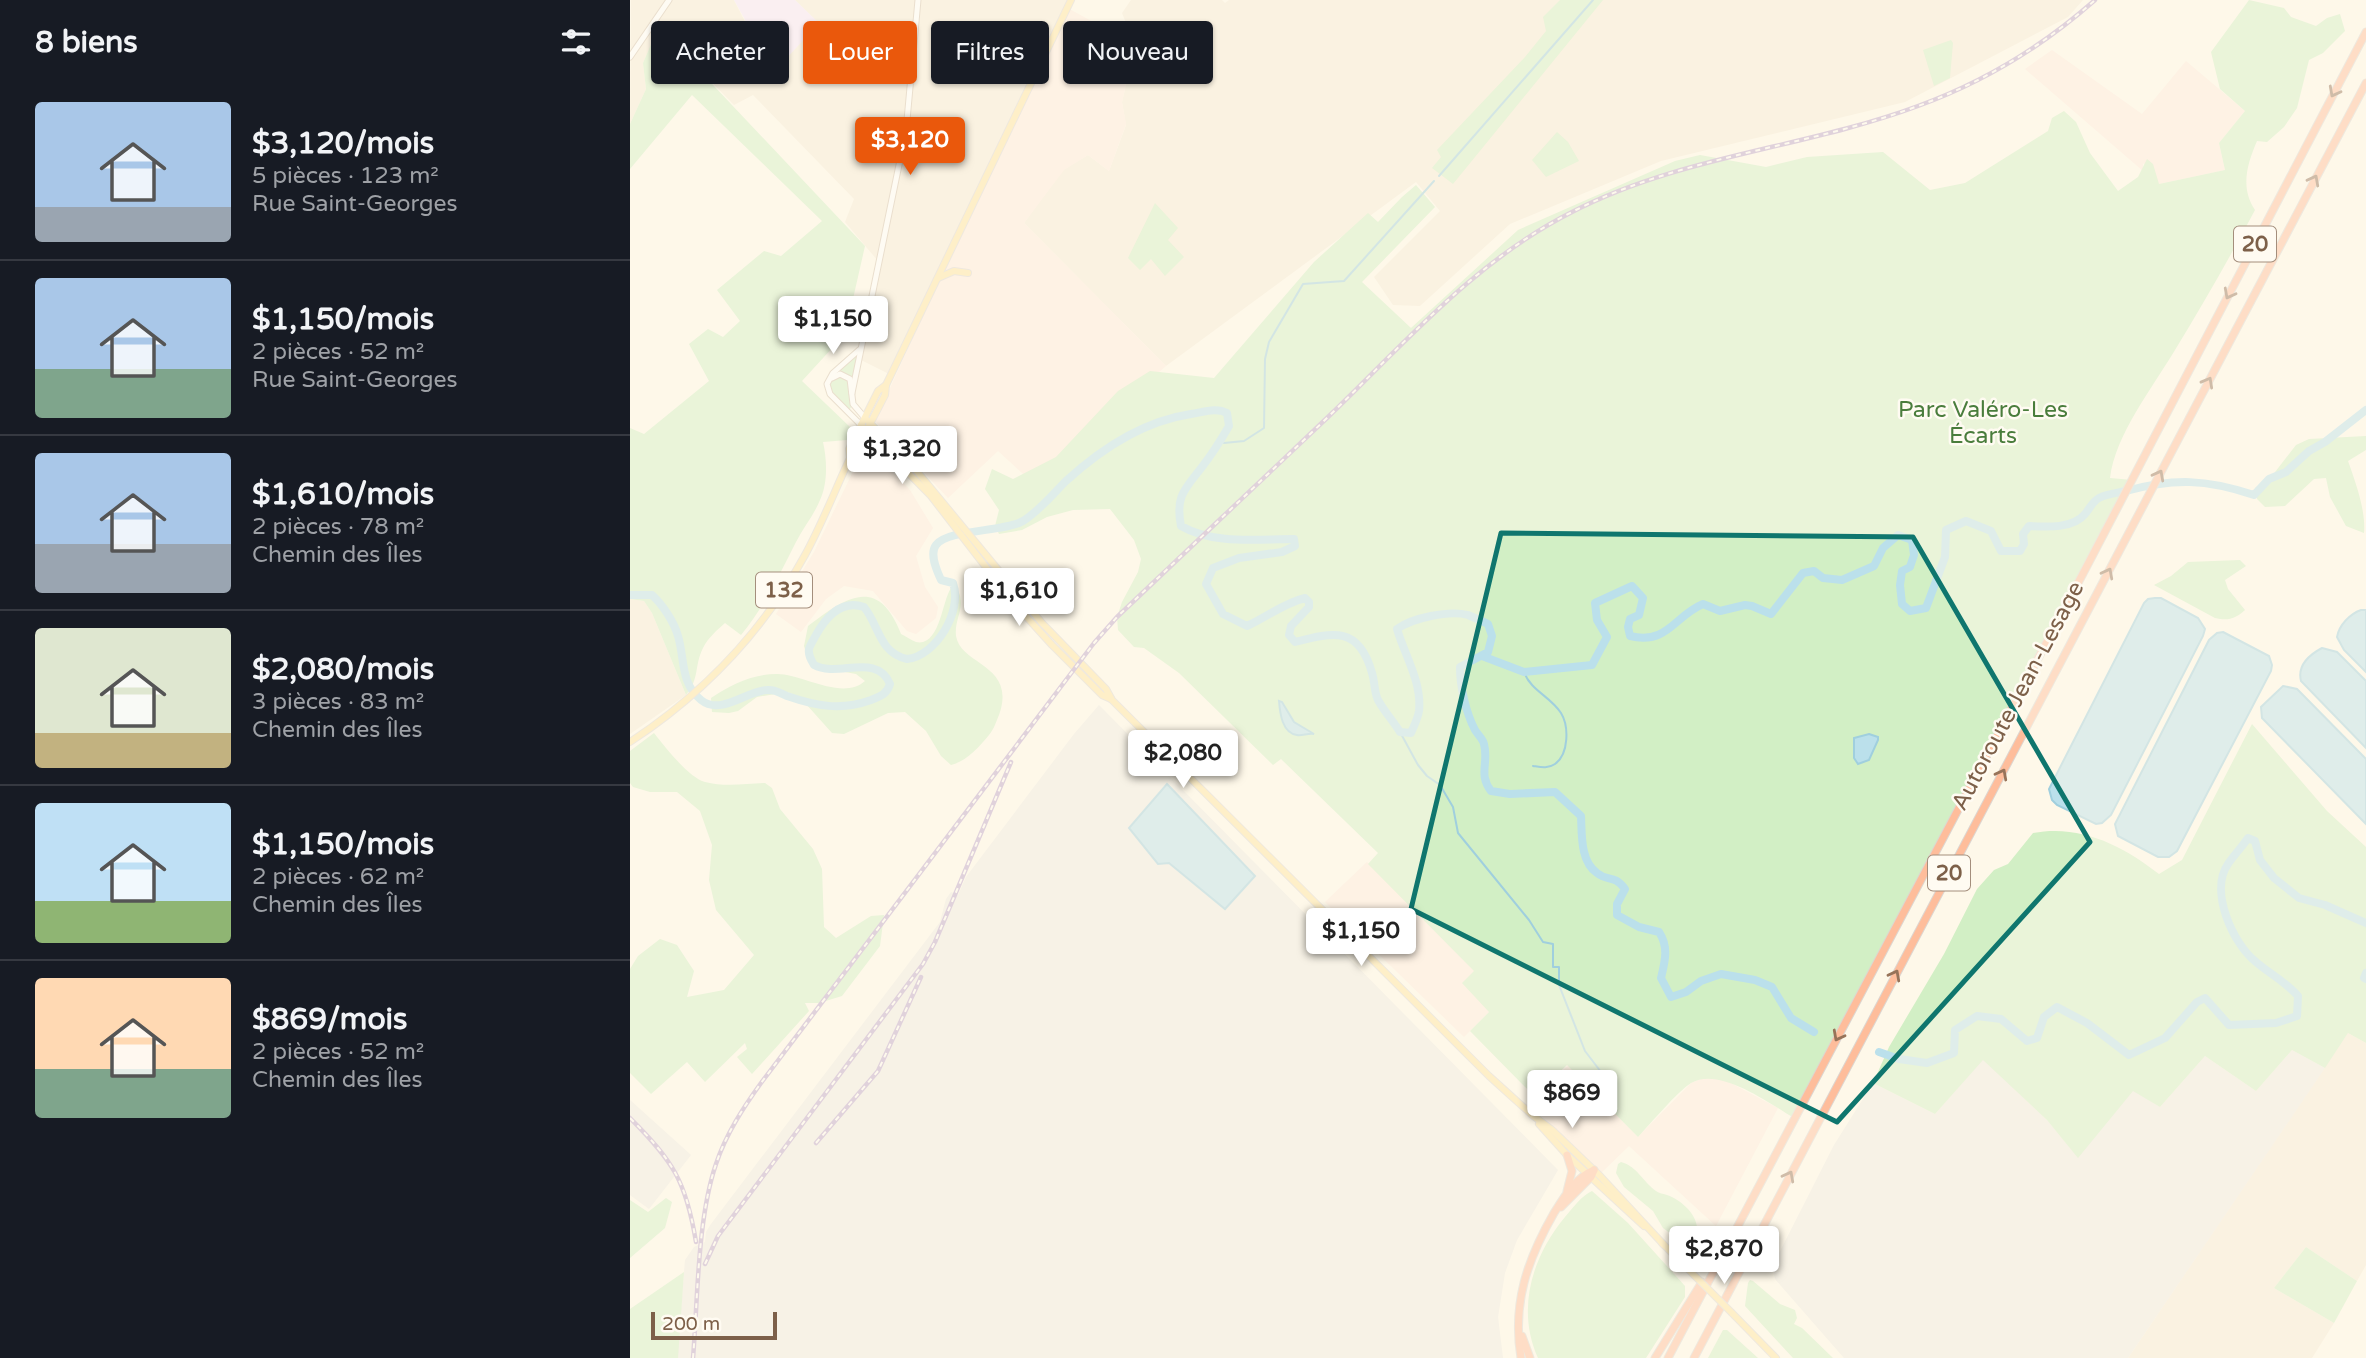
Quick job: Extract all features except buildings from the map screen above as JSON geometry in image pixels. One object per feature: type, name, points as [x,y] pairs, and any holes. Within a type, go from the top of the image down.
[{"type":"highway","name":"Autoroute Jean-Lesage","points":[[1668,1358],[2366,32]]},
{"type":"highway","name":"Autoroute Jean-Lesage","points":[[1696,1358],[2366,83]]},
{"type":"highway","points":[[1521,1358],[1519,1302],[1528,1265],[1544,1229],[1567,1192],[1572,1171],[1567,1155]]},
{"type":"highway","points":[[1567,1192],[1590,1173]]},
{"type":"highway","points":[[1555,1212],[1590,1173]]},
{"type":"highway","points":[[1655,1358],[1727,1243]]},
{"type":"highway","points":[[1518,1324],[1530,1358]]},
{"type":"main road","name":"132","points":[[630,742],[688,700],[737,653],[805,555],[850,458],[856,451],[866,424],[885,395],[886,385],[1068,1]]},
{"type":"main road","points":[[938,278],[954,271],[968,273]]},
{"type":"main road","points":[[866,424],[1042,623],[1106,690],[1112,700],[1531,1114],[1567,1155],[1590,1173]]},
{"type":"main road","points":[[1531,1114],[1552,1130],[1590,1173],[1776,1358]]},
{"type":"street","points":[[630,57],[669,0]]},
{"type":"street","points":[[852,393],[906,131],[918,0]]},
{"type":"street","points":[[861,348],[828,380],[827,390],[866,424]]},
{"type":"street","points":[[828,380],[840,374],[847,376],[855,408],[866,424]]},
{"type":"highlighted area","points":[[1501,533],[1913,537],[2090,842],[1837,1122],[1411,909]]},
{"type":"shaded area","points":[[631,0],[734,0],[745,21],[651,21],[651,45],[643,63],[646,89],[630,124]]},
{"type":"shaded area","points":[[734,0],[795,0],[817,21],[803,21],[803,40],[789,56],[789,21],[746,21]]},
{"type":"shaded area","points":[[795,0],[1068,0],[1049,40],[1049,21],[931,21],[931,84],[1028,84],[889,374],[857,358],[878,261],[845,222],[854,199],[753,95],[734,105],[713,84],[789,84],[789,38],[803,31],[803,84],[917,84],[917,21],[816,21]]},
{"type":"shaded area","points":[[1131,0],[1222,0],[1225,3],[1229,0],[2083,0],[2068,17],[1905,102],[1661,161],[1510,224],[1420,306],[1393,305],[1374,277],[1440,211],[1416,182],[1166,366],[1024,223],[1063,170],[1088,155],[1109,171],[1126,125],[1122,102],[1126,84],[1213,84],[1213,21],[1125,21],[1122,13]]},
{"type":"shaded area","points":[[1064,6],[1091,21],[1063,21],[1063,84],[1126,84],[1122,102],[1126,124],[1109,171],[1088,155],[1064,170],[1024,223],[1166,366],[1032,482],[998,451],[948,498],[875,421],[1028,84],[1049,84],[1049,39]]},
{"type":"shaded area","points":[[2052,50],[2142,114],[2186,61],[2245,111],[2219,143],[2225,170],[2159,184],[2143,163],[2143,171],[2025,69]]},
{"type":"shaded area","points":[[866,445],[910,490],[933,528],[916,556],[925,587],[938,607],[936,618],[916,634],[907,631],[873,591],[844,586],[826,599],[801,632],[776,614],[814,552]]},
{"type":"shaded area","points":[[630,599],[644,601],[652,613],[686,695],[630,734]]},
{"type":"shaded area","points":[[1099,705],[1558,1170],[1517,1240],[1505,1273],[1498,1317],[1503,1358],[677,1358],[685,1260],[694,1247],[705,1242],[706,1232],[711,1224],[940,922],[946,899],[951,892],[958,895],[966,877]]},
{"type":"shaded area","points":[[1367,862],[1502,999],[1464,1037],[1325,902]]},
{"type":"shaded area","points":[[2348,1033],[2366,1043],[2366,1265],[2357,1281],[2306,1247],[2274,1288],[2334,1323],[2312,1358],[2128,1358]]},
{"type":"shaded area","points":[[2292,1050],[2325,1068],[2128,1358],[1844,1358],[1775,1279],[1773,1265],[1834,1145],[1873,1083],[1935,1114],[1983,1059],[2047,1120],[2078,1157],[2133,1090],[2160,1107],[2205,1056],[2256,1091]]},
{"type":"shaded area","points":[[1568,1066],[1638,1137],[1691,1083],[1706,1077],[1723,1079],[1778,1108],[1716,1226],[1629,1146],[1601,1173],[1528,1103]]},
{"type":"shaded area","points":[[630,1100],[691,1155],[649,1209],[630,1195]]},
{"type":"green space","points":[[1560,0],[1603,0],[1453,184],[1432,168],[1441,157],[1437,150],[1525,57],[1546,31],[1543,17]]},
{"type":"green space","name":"Parc Valéro-Les Écarts","points":[[2249,0],[2284,8],[2291,17],[2316,26],[2327,18],[2340,14],[2345,31],[2323,53],[2309,60],[2297,108],[2284,127],[2267,142],[2257,141],[2250,158],[2246,185],[2255,210],[2119,445],[2110,478],[2132,480],[1794,1118],[1744,1089],[1715,1079],[1702,1079],[1691,1083],[1679,1093],[1638,1137],[1567,1065],[1534,1096],[1470,1031],[1489,1012],[1462,983],[1474,971],[1368,864],[1378,853],[1281,759],[1273,765],[1179,673],[1144,648],[1134,647],[1118,630],[1117,617],[1138,572],[1141,559],[1134,540],[1110,509],[1073,510],[1047,517],[1022,530],[999,534],[995,526],[999,510],[985,489],[992,469],[1013,479],[1056,457],[1118,391],[1150,371],[1214,378],[1314,262],[1368,213],[1378,222],[1416,185],[1435,207],[1362,282],[1411,328],[1518,230],[1675,161],[1700,155],[1766,167],[1807,157],[1883,152],[1930,190],[1965,183],[2048,131],[2052,118],[2064,111],[2076,122],[2090,153],[2118,191],[2138,177],[2147,159],[2153,164],[2159,184],[2225,170],[2219,143],[2245,111],[2220,89],[2211,52]]},
{"type":"green space","points":[[1951,40],[1950,78],[1934,86],[1923,50]]},
{"type":"green space","points":[[651,44],[651,84],[712,84],[865,246],[845,334],[802,381],[850,427],[850,433],[847,440],[823,442],[826,479],[815,511],[764,602],[741,635],[725,623],[707,641],[700,654],[693,683],[686,695],[652,613],[644,601],[630,599],[630,428],[644,434],[709,381],[689,344],[708,329],[723,337],[740,321],[717,290],[764,251],[781,256],[822,221],[692,95],[630,169],[630,124],[646,89],[643,63]]},
{"type":"green space","points":[[1557,132],[1568,142],[1579,161],[1546,177],[1532,160]]},
{"type":"green space","points":[[1155,203],[1178,228],[1168,240],[1184,257],[1165,276],[1151,259],[1140,270],[1128,258]]},
{"type":"green space","points":[[861,348],[853,384],[853,404],[848,412],[827,390],[831,376]]},
{"type":"green space","points":[[2366,436],[2366,450],[2348,461],[2362,505],[2364,533],[2346,526],[2330,497],[2326,478],[2314,479],[2285,506],[2265,507],[2257,499],[2255,488],[2272,476],[2296,445],[2309,439]]},
{"type":"green space","points":[[2240,560],[2246,566],[2225,580],[2228,589],[2245,610],[2231,618],[2215,618],[2154,585],[2188,562]]},
{"type":"green space","points":[[951,588],[957,588],[961,601],[956,630],[960,646],[995,676],[1001,685],[1003,698],[991,733],[977,749],[962,760],[951,765],[941,756],[926,731],[905,712],[888,713],[844,734],[832,733],[806,704],[787,692],[757,697],[738,711],[712,712],[711,698],[734,685],[759,676],[787,675],[834,688],[856,686],[865,681],[856,674],[823,668],[808,659],[804,646],[808,626],[848,600],[871,598],[882,604],[892,615],[901,634],[916,642],[924,642],[935,631]]},
{"type":"green space","points":[[2252,724],[2327,811],[2366,847],[2366,1043],[2348,1033],[2325,1068],[2292,1050],[2256,1091],[2205,1056],[2160,1107],[2133,1091],[2078,1158],[2047,1120],[1983,1060],[1935,1114],[1873,1083],[1889,1047],[1944,954],[1977,889],[1994,870],[2008,864],[2033,833],[2068,832],[2100,840],[2116,846],[2159,874],[2182,860]]},
{"type":"green space","points":[[654,733],[677,761],[705,782],[735,785],[765,783],[772,788],[780,809],[813,849],[822,869],[824,927],[836,938],[871,916],[884,915],[880,946],[842,996],[819,1003],[805,1003],[809,1011],[752,1074],[737,1057],[747,1049],[745,1043],[705,1082],[687,1062],[651,1094],[630,1073],[630,969],[638,956],[660,939],[677,945],[694,971],[687,997],[724,990],[754,955],[716,910],[709,880],[712,845],[700,811],[677,792],[650,792],[633,787],[630,783],[630,751]]},
{"type":"green space","points":[[1621,1162],[1636,1171],[1656,1191],[1672,1197],[1688,1209],[1697,1226],[1697,1232],[1687,1234],[1695,1244],[1696,1252],[1663,1228],[1653,1211],[1624,1187],[1616,1173]]},
{"type":"green space","points":[[1592,1191],[1628,1223],[1685,1286],[1685,1297],[1646,1358],[1538,1358],[1528,1321],[1528,1302],[1536,1266],[1553,1233],[1577,1203]]},
{"type":"green space","points":[[666,1198],[672,1202],[665,1228],[630,1258],[630,1200],[648,1212]]},
{"type":"green space","points":[[2306,1247],[2357,1281],[2334,1323],[2274,1288]]},
{"type":"green space","points":[[684,1272],[678,1358],[630,1358],[630,1309]]},
{"type":"green space","points":[[1750,1280],[1780,1304],[1795,1310],[1797,1318],[1794,1324],[1802,1328],[1833,1358],[1793,1358],[1745,1306]]},
{"type":"green space","points":[[1723,1330],[1727,1330],[1758,1358],[1708,1358]]},
{"type":"water","points":[[2161,598],[2198,618],[2205,629],[2203,636],[2111,815],[2102,823],[2096,824],[2057,805],[2052,800],[2049,789],[2144,603],[2148,599]]},
{"type":"water","points":[[2361,610],[2366,610],[2366,672],[2344,650],[2337,637],[2346,620]]},
{"type":"water","points":[[2223,632],[2269,656],[2271,671],[2177,851],[2169,857],[2158,857],[2118,836],[2115,824],[2209,640],[2217,633]]},
{"type":"water","points":[[2322,648],[2337,652],[2366,681],[2366,748],[2301,681],[2302,665]]},
{"type":"water","points":[[2283,686],[2297,689],[2366,759],[2366,824],[2262,718],[2261,707]]},
{"type":"water","points":[[1279,701],[1294,722],[1314,734],[1297,735],[1288,731],[1283,722]]},
{"type":"water","points":[[1869,734],[1878,737],[1878,740],[1869,760],[1858,764],[1854,758],[1854,738]]},
{"type":"water","points":[[1167,784],[1255,876],[1225,909],[1169,863],[1158,864],[1129,828]]},
{"type":"waterway","points":[[1439,176],[1593,0]]},
{"type":"waterway","points":[[1220,440],[1224,443],[1244,441],[1264,428],[1265,359],[1269,342],[1303,284],[1344,281],[1434,181]]},
{"type":"waterway","points":[[630,595],[652,595],[664,609],[678,636],[686,678],[694,693],[709,704],[725,704],[759,691],[770,690],[829,706],[871,700],[883,694],[890,684],[876,669],[824,668],[814,665],[810,657],[812,642],[824,622],[835,611],[848,605],[864,607],[891,651],[907,659],[918,656],[928,650],[945,630],[954,606],[953,583],[941,580],[933,558],[934,549],[942,540],[1023,521],[1094,458],[1140,430],[1174,418],[1210,410],[1223,411],[1227,413],[1229,426],[1183,494],[1179,507],[1181,526],[1207,536],[1222,538],[1294,539],[1295,546],[1282,552],[1239,558],[1213,568],[1206,584],[1223,614],[1247,626],[1305,598],[1309,607],[1291,626],[1289,635],[1295,642],[1333,635],[1352,640],[1367,658],[1380,704],[1400,732],[1411,733],[1419,711],[1418,690],[1397,629],[1421,618],[1441,614],[1468,615],[1488,624],[1492,636],[1488,652],[1460,667],[1466,708],[1484,744],[1484,774],[1491,791],[1510,794],[1555,792],[1581,816],[1587,862],[1597,873],[1618,881],[1625,889],[1617,904],[1617,915],[1639,927],[1659,932],[1662,938],[1665,954],[1661,978],[1671,997],[1721,974],[1755,980],[1772,987],[1791,1018],[1814,1032]]},
{"type":"waterway","points":[[1482,656],[1524,672],[1592,665],[1607,637],[1597,620],[1595,603],[1632,586],[1643,598],[1639,615],[1630,619],[1630,636],[1643,638],[1662,633],[1703,604],[1720,611],[1752,606],[1771,614],[1803,573],[1814,571],[1823,578],[1842,580],[1874,566],[1883,548],[1898,535],[1912,540],[1914,555],[1910,567],[1902,571],[1902,604],[1910,611],[1926,608],[1945,557],[1946,530],[1966,521],[1991,531],[2001,551],[2020,551],[2024,544],[2023,534],[2029,526],[2059,526],[2074,522],[2080,519],[2097,499],[2109,495],[2175,482],[2205,483],[2254,495],[2269,479],[2286,472],[2309,451],[2366,410]]},
{"type":"waterway","points":[[1524,672],[1531,684],[1561,713],[1566,732],[1565,747],[1560,759],[1550,767],[1533,766]]},
{"type":"waterway","points":[[1400,732],[1418,765],[1440,785],[1453,807],[1458,833],[1529,920],[1543,942],[1553,944],[1553,967],[1559,967],[1559,985],[1585,1051],[1611,1085]]},
{"type":"waterway","points":[[1879,1052],[1899,1059],[1927,1063],[1954,1053],[1955,1030],[1977,1016],[2001,1019],[2027,1041],[2037,1038],[2044,1017],[2057,1007],[2087,1023],[2129,1055],[2165,1038],[2197,1002],[2205,998],[2229,1025],[2276,1023],[2297,1016],[2298,996],[2247,954],[2232,930],[2222,902],[2223,875],[2248,838],[2255,841],[2260,860],[2274,878],[2299,898],[2325,905],[2366,923]]},
{"type":"waterway","points":[[2366,973],[2366,979]]},
{"type":"railway","points":[[693,1358],[705,1210],[716,1164],[736,1122],[761,1083],[1094,643],[1117,617],[1443,305],[1504,254],[1537,232],[1613,193],[1656,178],[1875,120],[1918,106],[1966,86],[2012,61],[2055,33],[2095,0]]},
{"type":"railway","points":[[705,1264],[718,1236],[923,964],[935,942],[1011,762]]},
{"type":"railway","points":[[816,1143],[878,1071],[921,977]]},
{"type":"railway","points":[[630,1118],[657,1147],[675,1173],[688,1203],[696,1242]]}]
